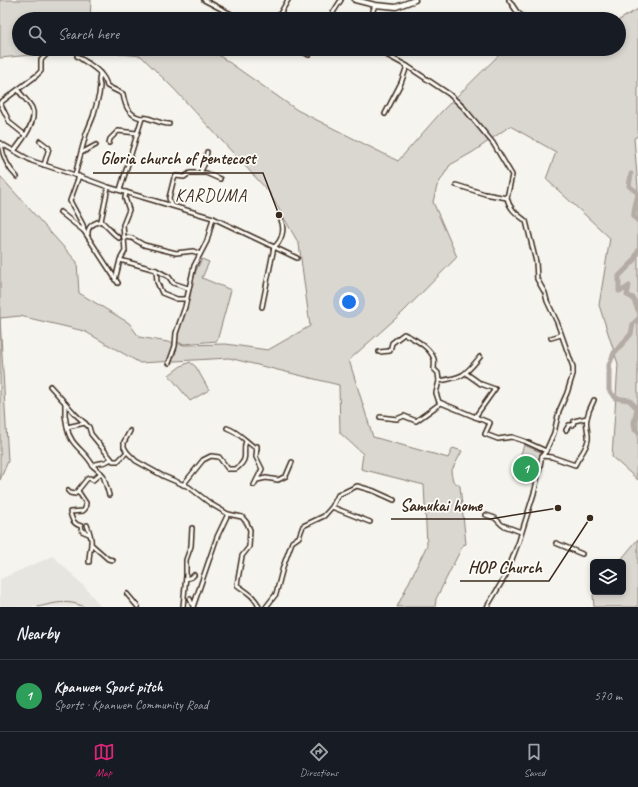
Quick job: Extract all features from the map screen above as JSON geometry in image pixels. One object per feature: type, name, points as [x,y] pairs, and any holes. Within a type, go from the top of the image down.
[{"type":"street","points":[[204,0],[227,12]]},
{"type":"street","points":[[281,12],[288,0]]},
{"type":"street","points":[[333,12],[341,0]]},
{"type":"street","points":[[355,0],[375,6],[396,7],[415,0]]},
{"type":"street","points":[[509,0],[517,12]]},
{"type":"street","points":[[373,12],[375,6]]},
{"type":"street","points":[[26,136],[10,123],[0,103],[41,71],[40,62],[45,56]]},
{"type":"street","points":[[77,56],[100,73],[106,80],[107,86],[123,94],[124,103],[129,112],[142,118],[145,117],[164,124],[169,124]]},
{"type":"street","points":[[388,56],[407,66],[449,94],[493,143],[512,175],[507,198],[512,210],[526,221],[536,262],[537,279],[545,293],[573,367],[573,374],[567,393],[559,411],[554,433],[546,451],[542,456],[534,490],[506,575],[488,607]]},
{"type":"street","points":[[385,114],[401,83],[407,66]]},
{"type":"street","points":[[75,174],[99,95],[100,73]]},
{"type":"street","points":[[14,151],[26,136],[33,114],[32,108],[18,90]]},
{"type":"street","points":[[120,190],[142,118]]},
{"type":"street","points":[[109,143],[110,139],[118,131],[137,133]]},
{"type":"street","points":[[40,141],[49,148],[44,165]]},
{"type":"street","points":[[1,143],[32,161],[75,174],[108,187],[213,218],[296,258]]},
{"type":"street","points":[[1,143],[5,160],[10,171],[17,177]]},
{"type":"street","points":[[81,153],[96,145]]},
{"type":"street","points":[[200,173],[205,163],[207,152]]},
{"type":"street","points":[[171,205],[169,198],[174,178],[176,176],[184,177],[190,174],[206,173],[220,179]]},
{"type":"street","points":[[79,176],[70,201],[83,225],[84,230]]},
{"type":"street","points":[[456,185],[485,194],[507,198]]},
{"type":"street","points":[[101,221],[108,187]]},
{"type":"street","points":[[60,212],[84,230],[116,281],[120,260],[125,251],[123,225],[129,210],[125,198],[126,192]]},
{"type":"street","points":[[169,364],[176,333],[187,300],[188,288],[194,266],[207,241],[213,218]]},
{"type":"street","points":[[262,307],[274,247],[278,244],[282,234],[283,225],[281,220]]},
{"type":"street","points":[[88,235],[90,226],[95,222],[101,221],[119,238]]},
{"type":"street","points":[[124,237],[132,238],[144,245],[176,253],[193,251],[200,254]]},
{"type":"street","points":[[120,260],[156,270],[169,277],[173,283],[188,288]]},
{"type":"street","points":[[156,270],[157,282],[162,293],[177,299],[187,300]]},
{"type":"street","points":[[379,352],[390,351],[392,343],[404,334],[418,340],[429,351],[435,360],[434,369],[438,373],[439,381],[436,393],[441,403],[490,423],[485,434],[496,439],[512,437],[546,451]]},
{"type":"street","points":[[551,338],[561,335]]},
{"type":"street","points":[[439,381],[466,374],[480,357]]},
{"type":"street","points":[[466,374],[481,384],[495,389],[475,417]]},
{"type":"street","points":[[50,386],[89,427],[91,434],[113,461],[118,461],[127,452]]},
{"type":"street","points":[[542,456],[552,457],[575,465],[579,456],[583,454],[587,441],[588,429],[586,422],[594,400]]},
{"type":"street","points":[[65,403],[68,434],[75,446],[101,473],[109,495]]},
{"type":"street","points":[[380,417],[397,419],[404,416],[416,421],[441,403]]},
{"type":"street","points":[[566,430],[569,425],[573,425],[574,421],[587,418]]},
{"type":"street","points":[[67,427],[85,423]]},
{"type":"street","points":[[227,428],[235,431],[246,441],[257,447],[256,457],[262,469],[254,485]]},
{"type":"street","points":[[130,431],[124,442],[124,447],[127,452],[142,464],[163,476],[189,487],[211,504],[228,514],[242,517],[247,523],[250,530],[248,547],[242,556],[237,585],[253,597],[257,601],[259,607]]},
{"type":"street","points":[[183,485],[203,460],[211,456],[219,458],[228,469],[236,469],[241,466],[245,458],[244,446],[246,441]]},
{"type":"street","points":[[93,466],[98,462],[103,464],[111,459]]},
{"type":"street","points":[[257,480],[266,478],[278,480],[286,476],[292,462]]},
{"type":"street","points":[[68,491],[73,494],[78,491],[87,479],[90,478],[93,480],[101,473]]},
{"type":"street","points":[[266,607],[276,594],[283,567],[292,542],[299,537],[303,526],[324,516],[338,495],[357,486],[374,491],[394,500]]},
{"type":"street","points":[[78,491],[86,503],[85,509],[83,511],[70,512],[76,525],[81,526],[82,531],[89,534]]},
{"type":"street","points":[[332,506],[370,522]]},
{"type":"street","points":[[192,606],[217,537],[228,514]]},
{"type":"street","points":[[486,514],[495,518],[502,525],[521,532]]},
{"type":"street","points":[[87,525],[91,544],[89,550],[89,562]]},
{"type":"street","points":[[183,607],[186,579],[186,560],[191,546],[192,528]]},
{"type":"street","points":[[556,543],[582,554]]},
{"type":"street","points":[[91,544],[108,559],[113,560]]},
{"type":"street","points":[[186,579],[192,578],[194,575]]},
{"type":"street","points":[[127,594],[138,607]]},
{"type":"street","points":[[190,599],[192,606]]},
{"type":"shaded area","points":[[0,0],[91,0],[90,12],[12,12],[12,56],[20,56],[0,58]]},
{"type":"shaded area","points":[[638,9],[638,136],[634,138],[638,188],[638,480],[612,457],[618,364],[599,305],[610,238],[546,179],[556,152],[510,126],[473,152],[450,165],[437,186],[433,202],[457,257],[403,312],[349,360],[373,437],[448,458],[453,448],[462,451],[451,472],[453,481],[460,486],[466,544],[463,545],[436,599],[435,607],[397,607],[427,545],[424,485],[361,469],[363,454],[340,433],[339,385],[229,358],[140,363],[84,331],[20,316],[0,318],[0,176],[77,262],[79,293],[129,323],[139,337],[185,345],[226,344],[268,350],[310,326],[299,244],[269,192],[175,90],[141,56],[220,56],[297,110],[398,161],[443,110],[498,56],[626,56],[626,16]]},
{"type":"shaded area","points":[[202,259],[209,262],[202,278],[231,290],[217,341],[184,344],[176,342],[193,276]]},
{"type":"shaded area","points":[[0,318],[8,461],[0,480]]},
{"type":"shaded area","points":[[190,362],[196,367],[209,390],[190,401],[169,375],[181,366]]},
{"type":"shaded area","points":[[524,445],[541,452],[532,483],[513,477]]},
{"type":"shaded area","points":[[638,539],[638,607],[594,607],[593,595],[626,595],[626,559],[621,559]]},
{"type":"shaded area","points":[[53,556],[85,587],[101,607],[0,607],[0,579]]},
{"type":"waterway","points":[[631,174],[629,186],[638,193],[634,214],[634,217],[638,221]]},
{"type":"waterway","points":[[638,251],[633,262],[619,276],[619,291],[629,286],[627,295],[633,298],[638,310]]},
{"type":"waterway","points":[[638,319],[633,324],[631,334],[614,353],[609,365],[609,390],[615,398],[629,400],[637,408],[634,423],[635,430],[638,432]]},
{"type":"waterway","points":[[638,468],[638,475]]},
{"type":"waterway","points":[[38,607],[67,602],[84,607]]},
{"type":"place","name":"Gloria church of pentecost","points":[[279,215]]},
{"type":"place","name":"Kpanwen Sport pitch","points":[[526,469]]},
{"type":"place","name":"Samukai home","points":[[558,508]]},
{"type":"place","name":"HOP Church","points":[[590,518]]},
{"type":"district","name":"KARDUMA","points":[[211,195]]}]
